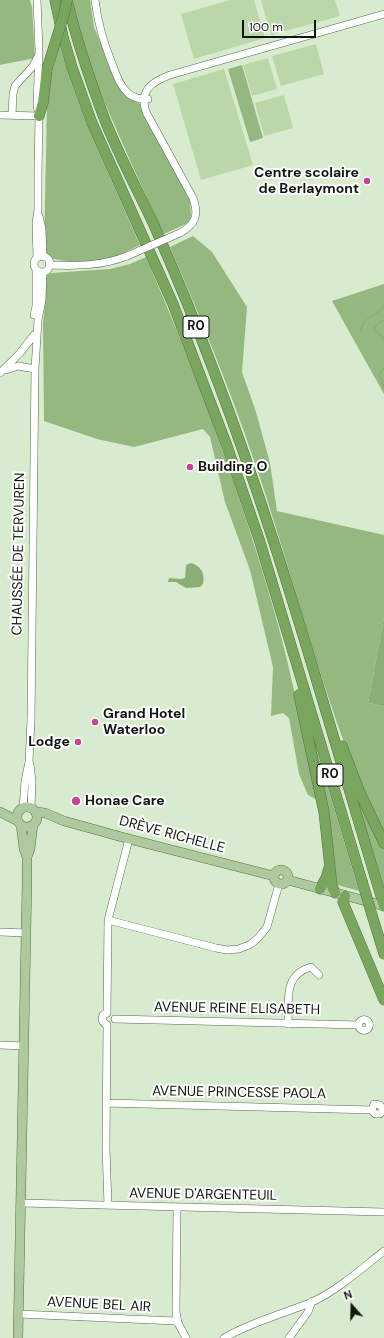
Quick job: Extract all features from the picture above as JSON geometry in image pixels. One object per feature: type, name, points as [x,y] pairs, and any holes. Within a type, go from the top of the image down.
[{"type":"highway","name":"R0","points":[[55,0],[63,37],[72,67],[92,122],[173,304],[227,446],[259,540],[384,954]]},
{"type":"highway","name":"R0","points":[[67,0],[85,65],[104,118],[155,228],[182,292],[240,441],[272,534],[384,906]]},
{"type":"highway","points":[[39,116],[43,103],[47,69],[67,0]]},
{"type":"highway","points":[[298,670],[296,681],[324,812],[332,886],[340,895],[384,1000]]},
{"type":"highway","points":[[327,717],[336,730],[360,793],[384,843]]},
{"type":"highway","points":[[320,889],[326,878],[330,864]]},
{"type":"main road","name":"DRÈVE RICHELLE","points":[[0,811],[27,810],[54,816],[64,821],[129,839],[274,876]]},
{"type":"main road","points":[[18,1338],[27,857],[37,815],[27,810],[17,817],[27,857]]},
{"type":"main road","name":"DRÈVE RICHELLE","points":[[0,811],[19,823]]},
{"type":"main road","name":"DRÈVE RICHELLE","points":[[35,823],[64,821]]},
{"type":"main road","points":[[19,823],[29,827],[35,823]]},
{"type":"main road","points":[[282,870],[287,872],[288,880],[286,883],[279,884],[274,879],[274,876],[277,871],[282,870]]},
{"type":"main road","points":[[288,880],[384,906]]},
{"type":"street","points":[[37,0],[37,105],[39,116],[38,210],[36,222],[40,257],[34,264],[40,271],[48,268],[49,265],[100,264],[111,262],[180,233],[189,228],[194,222],[196,214],[195,206],[190,193],[144,106],[148,88],[153,82],[384,14]]},
{"type":"street","points":[[95,0],[101,36],[119,82],[126,92],[135,98],[146,99]]},
{"type":"street","points":[[12,115],[12,94],[15,86],[33,66],[38,56]]},
{"type":"street","points":[[0,115],[39,116]]},
{"type":"street","points":[[40,257],[48,260],[49,265]]},
{"type":"street","name":"CHAUSSÉE DE TERVUREN","points":[[36,347],[34,335],[40,271]]},
{"type":"street","name":"CHAUSSÉE DE TERVUREN","points":[[27,810],[32,782],[29,762],[34,547],[35,369],[38,320],[42,300],[40,271]]},
{"type":"street","points":[[2,372],[34,335]]},
{"type":"street","points":[[20,353],[34,355],[36,358]]},
{"type":"street","points":[[2,372],[18,366],[35,369]]},
{"type":"street","points":[[108,1012],[108,920],[129,839]]},
{"type":"street","points":[[108,920],[216,948],[227,950],[239,949],[255,941],[267,927],[279,884]]},
{"type":"street","points":[[0,932],[26,933]]},
{"type":"street","points":[[288,1024],[289,989],[291,981],[297,975],[311,967],[319,975]]},
{"type":"street","points":[[107,1025],[111,1024],[115,1019],[112,1014],[108,1012]]},
{"type":"street","points":[[108,1012],[103,1015],[102,1019],[107,1025],[106,1148],[108,1205]]},
{"type":"street","name":"AVENUE REINE ELISABETH","points":[[115,1019],[359,1025]]},
{"type":"street","points":[[0,1045],[24,1046]]},
{"type":"street","name":"AVENUE PRINCESSE PAOLA","points":[[106,1103],[372,1110]]},
{"type":"street","name":"AVENUE D'ARGENTEUIL","points":[[21,1203],[384,1212]]},
{"type":"street","points":[[177,1207],[176,1312],[178,1323],[186,1338]]},
{"type":"street","points":[[224,1338],[245,1327],[312,1302],[331,1291],[384,1251]]},
{"type":"street","points":[[288,1338],[308,1312],[312,1302]]},
{"type":"street","name":"AVENUE BEL AIR","points":[[19,1314],[175,1321],[178,1323]]},
{"type":"shaded area","points":[[0,0],[30,0],[32,7],[35,58],[0,65]]},
{"type":"shaded area","points":[[72,0],[90,0],[94,27],[119,87],[140,104],[190,198],[191,218],[186,224],[164,234],[96,83],[71,5]]},
{"type":"shaded area","points":[[230,0],[254,0],[265,38],[194,59],[181,14]]},
{"type":"shaded area","points":[[261,0],[335,0],[340,16],[271,35]]},
{"type":"shaded area","points":[[316,44],[324,74],[281,86],[272,56]]},
{"type":"shaded area","points":[[59,45],[86,123],[140,245],[116,256],[97,262],[79,262],[46,257],[44,249],[47,108],[51,76]]},
{"type":"shaded area","points":[[268,58],[277,89],[252,96],[243,65]]},
{"type":"shaded area","points":[[242,65],[263,138],[250,142],[228,69]]},
{"type":"shaded area","points":[[224,69],[253,165],[201,180],[173,84]]},
{"type":"shaded area","points":[[284,95],[293,128],[264,136],[255,103]]},
{"type":"shaded area","points":[[193,236],[212,252],[247,307],[242,372],[256,412],[270,463],[277,511],[384,535],[384,617],[368,703],[384,706],[384,833],[365,793],[336,721],[255,462],[208,338],[170,247]]},
{"type":"shaded area","points":[[146,257],[201,391],[249,528],[283,643],[317,800],[308,795],[299,774],[289,718],[283,713],[271,716],[273,667],[250,570],[225,502],[210,437],[203,429],[134,447],[97,439],[44,421],[43,323],[47,275],[51,273],[110,269],[130,264]]},
{"type":"shaded area","points":[[384,284],[384,394],[332,301]]},
{"type":"shaded area","points":[[191,563],[202,570],[203,584],[200,587],[186,588],[176,582],[168,582],[169,578],[185,578],[186,565]]},
{"type":"shaded area","points":[[384,617],[384,706],[368,703]]},
{"type":"shaded area","points":[[312,735],[359,891],[334,884]]},
{"type":"shaded area","points":[[347,767],[384,848],[384,889]]},
{"type":"waterway","points":[[360,331],[364,322],[384,307]]},
{"type":"waterway","points":[[384,321],[380,322],[374,328],[384,339]]},
{"type":"waterway","points":[[384,368],[379,374],[384,388]]},
{"type":"place","name":"Centre scolaire de Berlaymont","points":[[367,181]]},
{"type":"place","name":"Building O","points":[[190,467]]},
{"type":"place","name":"Grand Hotel Waterloo","points":[[95,722]]},
{"type":"place","name":"Lodge","points":[[78,742]]},
{"type":"place","name":"Honae Care","points":[[76,801]]}]
